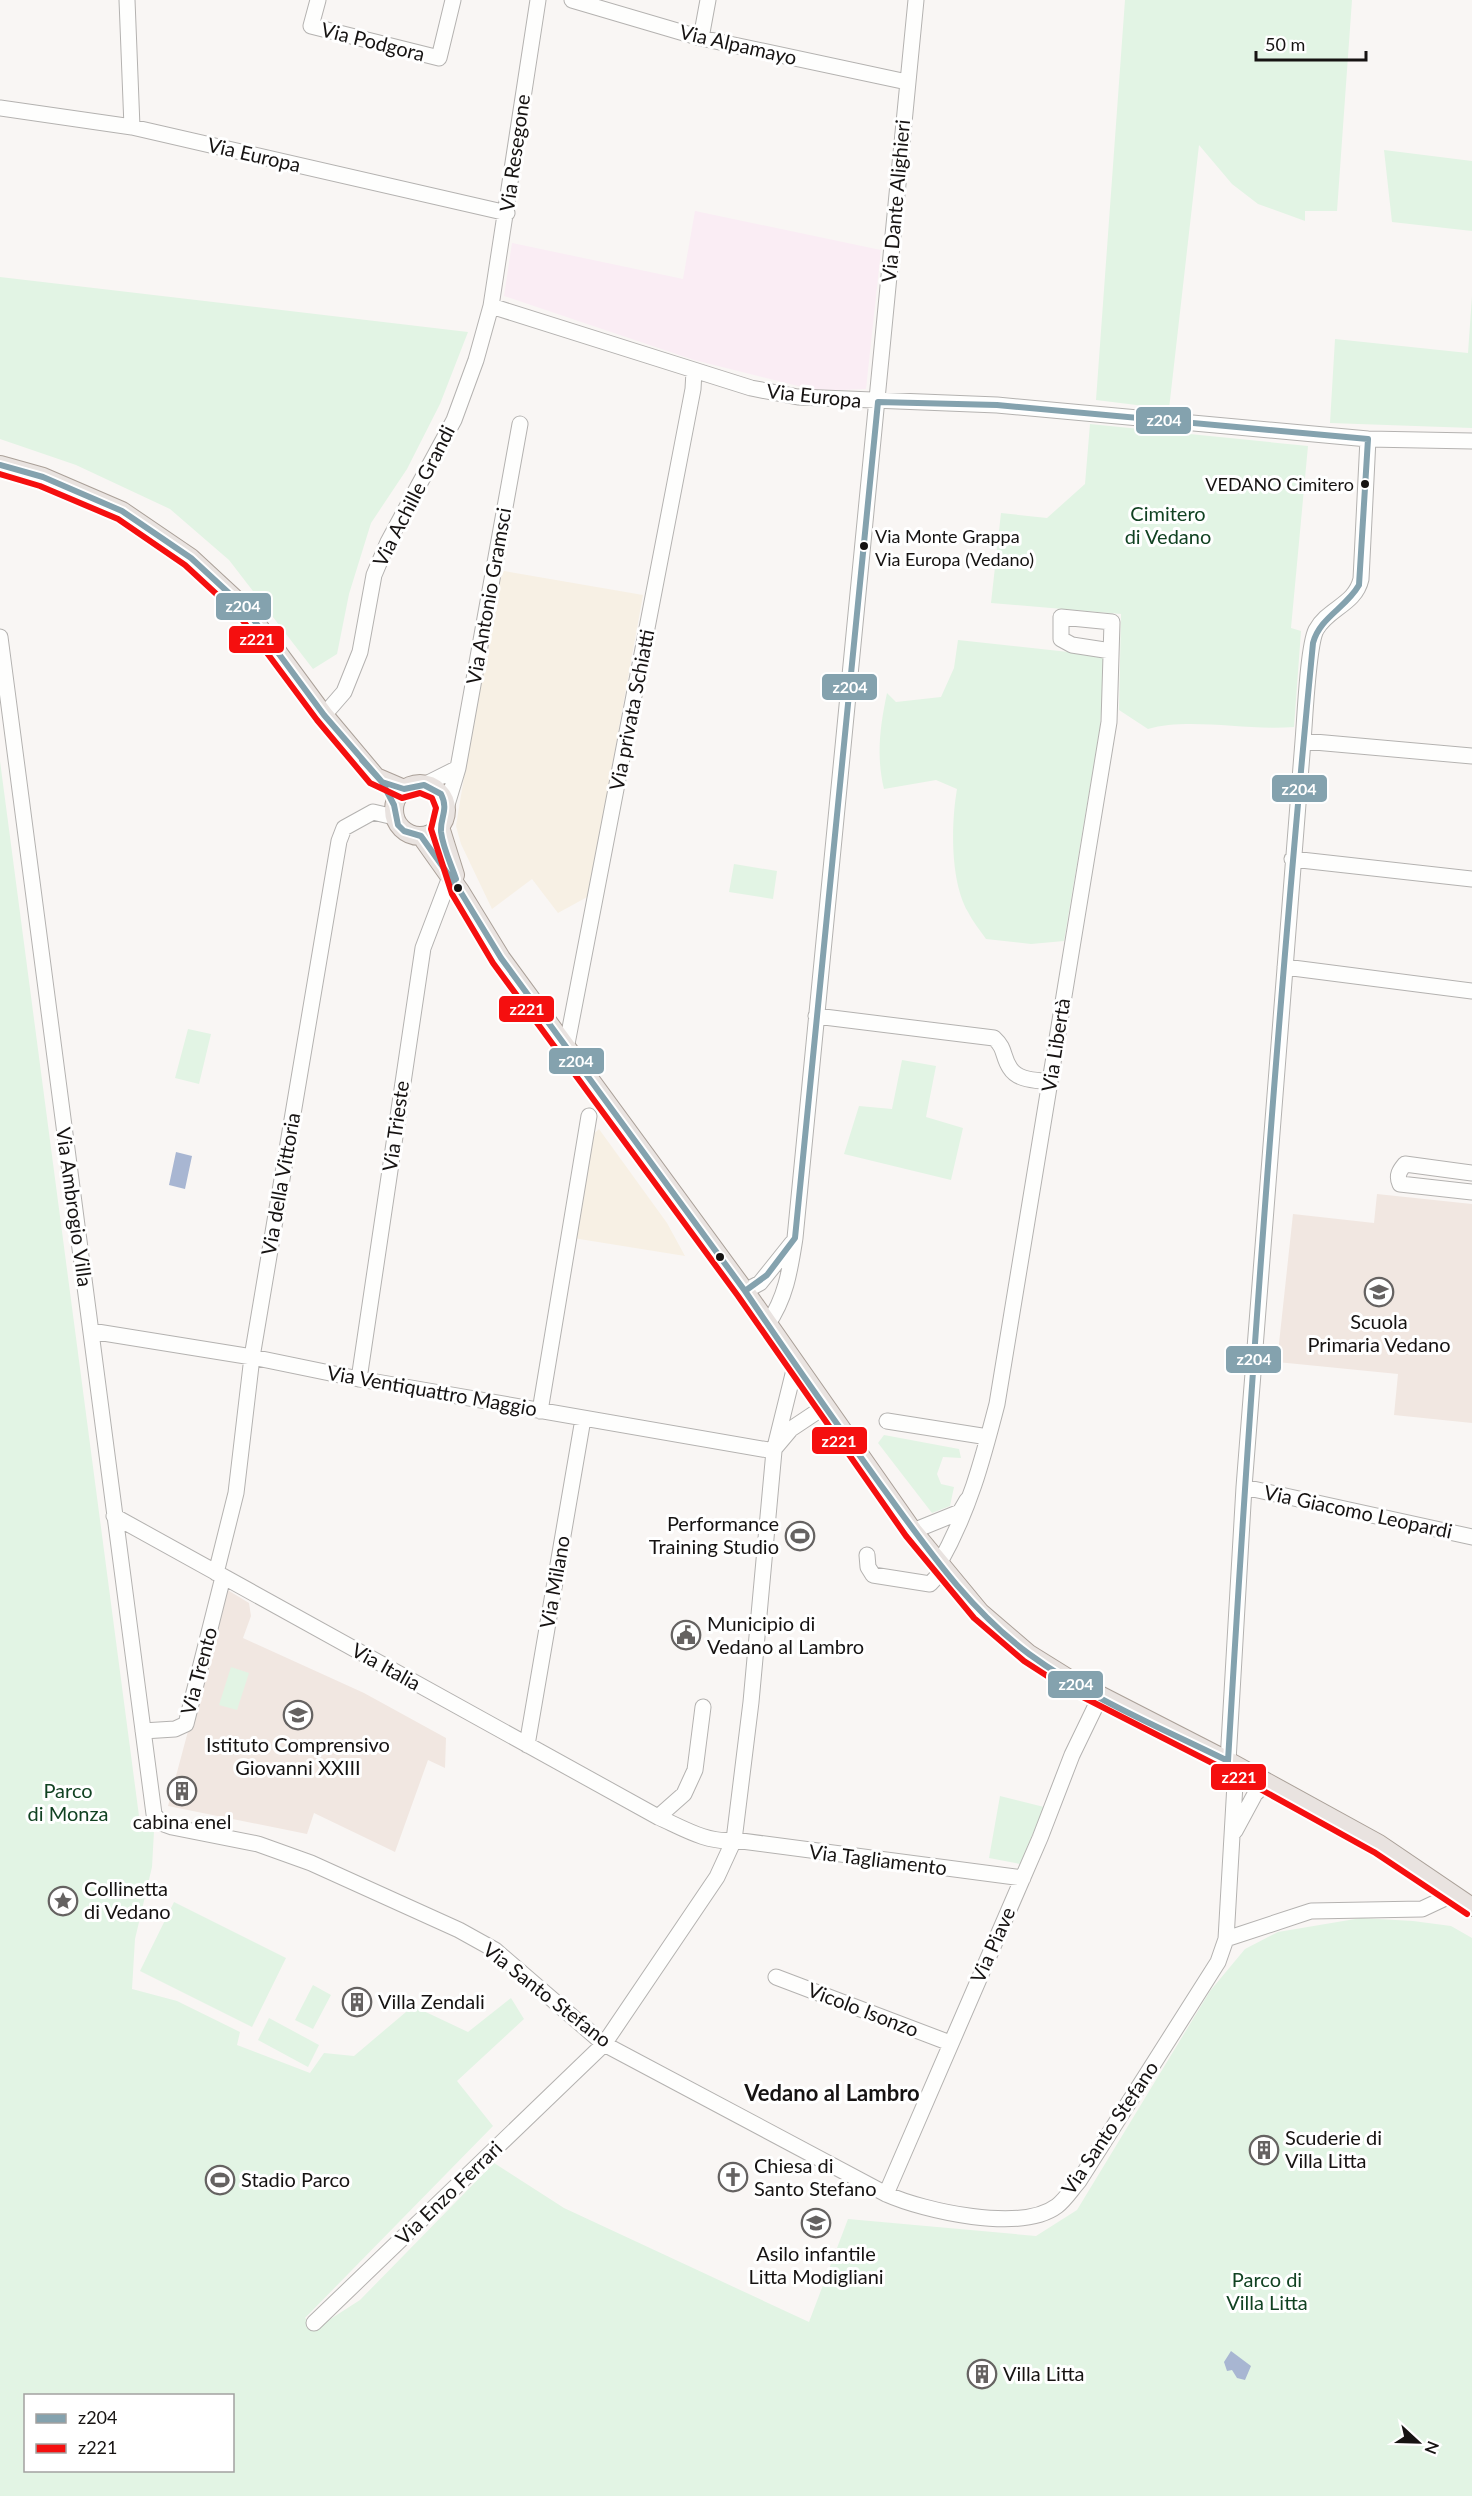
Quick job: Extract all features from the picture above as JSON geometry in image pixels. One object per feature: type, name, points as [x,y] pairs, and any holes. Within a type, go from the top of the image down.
[{"type":"main road","points":[[0,465],[44,477],[122,511],[191,558],[245,608],[324,715],[382,782],[404,831],[421,836],[455,884],[501,958],[745,1291],[795,1366],[913,1531],[980,1612],[1020,1646],[1100,1696],[1228,1761],[1379,1844],[1472,1907]]},
{"type":"main road","points":[[382,782],[404,789]]},
{"type":"main road","points":[[394,811],[404,789],[414,784],[426,784],[440,793],[446,808],[440,827],[455,884]]},
{"type":"main road","points":[[421,836],[440,827]]},
{"type":"street","points":[[128,0],[132,127]]},
{"type":"street","name":"Via Podgora","points":[[318,0],[311,26],[439,58],[453,0]]},
{"type":"street","name":"Via Resegone","points":[[492,306],[538,0]]},
{"type":"street","name":"Via Alpamayo","points":[[572,0],[701,38],[907,82]]},
{"type":"street","points":[[701,38],[708,0]]},
{"type":"street","name":"Via Dante Alighieri","points":[[767,1325],[782,1301],[790,1274],[795,1238],[916,0]]},
{"type":"street","name":"Via Europa","points":[[0,108],[132,127],[507,213]]},
{"type":"street","name":"Via Europa","points":[[492,306],[694,371],[751,388],[798,398],[997,405],[1368,439],[1472,441]]},
{"type":"street","name":"Via Achille Grandi","points":[[324,715],[344,692],[360,652],[374,575],[388,543],[454,420],[476,360],[492,306]]},
{"type":"street","name":"Via privata Schiatti","points":[[567,1049],[691,401],[694,371]]},
{"type":"street","name":"Via Antonio Gramsci","points":[[446,808],[458,768],[520,424]]},
{"type":"street","name":"Via Santo Stefano","points":[[148,1778],[154,1814],[161,1822],[258,1844],[311,1863],[459,1930],[495,1950],[604,2044],[886,2194],[908,2203],[1005,2221],[1029,2218],[1057,2206],[1079,2181],[1218,1962],[1226,1939],[1235,1784],[1228,1761],[1244,1487],[1303,741],[1314,635],[1324,619],[1354,596],[1361,579],[1368,439]]},
{"type":"street","name":"Via Ambrogio Villa","points":[[0,637],[148,1778]]},
{"type":"street","name":"Via Libertà","points":[[941,1567],[975,1488],[997,1404],[1109,722],[1111,651]]},
{"type":"street","points":[[1303,741],[1472,756]]},
{"type":"street","points":[[426,784],[458,768]]},
{"type":"street","name":"Via della Vittoria","points":[[220,1575],[236,1493],[252,1357],[339,841],[344,828],[374,812],[394,811]]},
{"type":"street","points":[[1292,859],[1472,879]]},
{"type":"street","name":"Via Trieste","points":[[359,1379],[423,948],[455,884]]},
{"type":"street","points":[[1285,967],[1472,991]]},
{"type":"street","points":[[816,1016],[994,1038],[1004,1047],[1010,1068],[1023,1078],[1050,1082]]},
{"type":"street","points":[[540,1411],[589,1116]]},
{"type":"street","points":[[1472,1173],[1405,1164],[1399,1171],[1398,1180],[1400,1184],[1472,1192]]},
{"type":"street","points":[[745,1291],[760,1283],[795,1238]]},
{"type":"street","name":"Via Ventiquattro Maggio","points":[[91,1331],[252,1357],[359,1379],[774,1451]]},
{"type":"street","name":"Via Enzo Ferrari","points":[[314,2323],[604,2044],[717,1877],[734,1840],[751,1702],[774,1451],[795,1366]]},
{"type":"street","points":[[774,1451],[791,1429],[824,1407]]},
{"type":"street","name":"Via Milano","points":[[527,1745],[583,1419]]},
{"type":"street","points":[[887,1421],[988,1437]]},
{"type":"street","name":"Via Giacomo Leopardi","points":[[1244,1487],[1472,1537]]},
{"type":"street","name":"Via Libertà","points":[[913,1531],[960,1512],[975,1488]]},
{"type":"street","name":"Via Italia","points":[[114,1516],[658,1817],[720,1842],[734,1840]]},
{"type":"street","points":[[867,1555],[868,1567],[873,1575],[905,1581],[930,1584],[941,1567]]},
{"type":"street","name":"Via Trento","points":[[143,1731],[175,1729],[186,1724],[220,1575]]},
{"type":"street","name":"Via Piave","points":[[886,2194],[1023,1878],[1072,1755],[1100,1696]]},
{"type":"street","points":[[658,1817],[684,1794],[696,1770],[703,1707]]},
{"type":"street","points":[[1232,1836],[1255,1794],[1267,1782]]},
{"type":"street","name":"Via Tagliamento","points":[[734,1840],[1023,1878]]},
{"type":"street","points":[[1226,1939],[1311,1911],[1422,1909],[1454,1894]]},
{"type":"street","name":"Vicolo Isonzo","points":[[776,1977],[950,2043]]},
{"type":"shaded area","points":[[695,211],[881,250],[866,389],[818,391],[694,360],[504,296],[512,243],[683,279]]},
{"type":"shaded area","points":[[498,570],[643,595],[601,828],[602,850],[589,896],[558,913],[532,879],[492,909],[461,844],[456,826]]},
{"type":"shaded area","points":[[599,1129],[667,1223],[685,1256],[573,1238],[590,1137]]},
{"type":"shaded area","name":"Scuola Primaria Vedano","points":[[1377,1194],[1472,1204],[1472,1423],[1394,1415],[1398,1374],[1277,1362],[1293,1214],[1374,1223]]},
{"type":"shaded area","name":"Istituto Comprensivo Giovanni XXIII","points":[[226,1589],[249,1603],[251,1616],[243,1638],[364,1693],[446,1738],[445,1768],[428,1760],[395,1852],[314,1813],[307,1834],[168,1806]]},
{"type":"green space","points":[[1125,0],[1352,0],[1337,211],[1305,211],[1305,221],[1258,204],[1232,184],[1199,145],[1169,409],[1096,400]]},
{"type":"green space","points":[[1384,150],[1472,161],[1472,231],[1392,222]]},
{"type":"green space","points":[[0,277],[468,332],[440,404],[407,469],[371,523],[349,594],[337,654],[313,669],[229,560],[170,509],[76,465],[0,439]]},
{"type":"green space","points":[[1472,296],[1472,428],[1330,423],[1335,339],[1468,353]]},
{"type":"green space","name":"Cimitero di Vedano","points":[[1090,424],[1308,446],[1291,628],[1301,631],[1294,727],[1182,724],[1148,729],[1119,710],[1121,614],[991,603],[1001,513],[1047,518],[1085,484]]},
{"type":"green space","points":[[958,640],[1105,656],[1100,727],[1064,941],[1031,944],[986,939],[968,912],[958,885],[953,835],[957,789],[936,780],[884,789],[880,765],[880,741],[887,693],[896,702],[941,697],[954,668]]},
{"type":"green space","points":[[0,761],[139,1816],[137,1822],[154,1831],[152,1867],[135,1939],[132,1989],[177,2001],[240,2032],[237,2045],[310,2073],[324,2053],[354,2056],[413,2006],[468,2032],[511,1998],[524,2019],[457,2081],[493,2126],[305,2318],[318,2327],[360,2300],[494,2163],[564,2208],[809,2322],[848,2219],[1036,2236],[1077,2210],[1210,1991],[1245,1949],[1278,1932],[1361,1918],[1451,1926],[1472,1938],[1472,2496],[0,2496]]},
{"type":"green space","points":[[734,864],[777,871],[773,899],[729,892]]},
{"type":"green space","points":[[188,1029],[211,1034],[199,1084],[175,1078]]},
{"type":"green space","points":[[902,1060],[936,1066],[926,1117],[963,1128],[951,1180],[844,1154],[859,1106],[892,1109]]},
{"type":"green space","points":[[884,1435],[959,1449],[961,1458],[943,1457],[937,1474],[941,1484],[954,1487],[950,1506],[932,1513],[878,1443]]},
{"type":"green space","points":[[231,1667],[249,1673],[237,1710],[219,1705]]},
{"type":"green space","points":[[1000,1796],[1044,1807],[1020,1864],[989,1858]]},
{"type":"green space","points":[[174,1902],[286,1958],[252,2027],[140,1971]]},
{"type":"green space","points":[[313,1985],[331,1995],[313,2029],[295,2020]]},
{"type":"green space","points":[[269,2018],[319,2045],[308,2067],[258,2040]]},
{"type":"water","points":[[176,1152],[192,1156],[185,1189],[169,1185]]},
{"type":"water","points":[[1231,2351],[1251,2366],[1245,2380],[1237,2378],[1232,2370],[1227,2371],[1224,2362]]},
{"type":"transit line","name":"z204","points":[[878,402],[997,405],[1368,439],[1359,585],[1321,626],[1313,643],[1265,1202],[1228,1761],[1076,1685],[1029,1654],[986,1617],[948,1575],[914,1530],[745,1291],[767,1275],[795,1238],[878,402]]},
{"type":"transit line","name":"z204","points":[[0,465],[43,477],[122,511],[191,558],[245,608],[324,715],[382,782],[394,805],[398,825],[404,831],[421,836],[460,891],[501,958],[745,1291]]},
{"type":"transit line","name":"z221","points":[[0,474],[40,486],[118,519],[185,565],[238,614],[317,720],[370,783],[402,798],[420,793],[432,798],[436,808],[431,829],[452,894],[493,963],[738,1296],[906,1536],[974,1618],[1024,1661],[1069,1690],[1224,1769],[1374,1852],[1467,1914]]},
{"type":"transit line","name":"z204","points":[[362,760],[382,782],[404,789],[424,785],[441,794],[444,805],[442,838],[456,879]]},
{"type":"place","name":"VEDANO Cimitero","points":[[1365,484]]},
{"type":"place","name":"Via Monte Grappa Via Europa (Vedano)","points":[[864,546]]},
{"type":"place","name":"Scuola Primaria Vedano","points":[[1379,1292]]},
{"type":"place","name":"Performance Training Studio","points":[[800,1536]]},
{"type":"place","name":"Municipio di Vedano al Lambro","points":[[686,1635]]},
{"type":"place","name":"Istituto Comprensivo Giovanni XXIII","points":[[298,1715]]},
{"type":"place","name":"cabina enel","points":[[182,1791]]},
{"type":"place","name":"Collinetta di Vedano","points":[[63,1901]]},
{"type":"place","name":"Villa Zendali","points":[[357,2002]]},
{"type":"place","name":"Scuderie di Villa Litta","points":[[1264,2150]]},
{"type":"place","name":"Chiesa di Santo Stefano","points":[[733,2177]]},
{"type":"place","name":"Stadio Parco","points":[[220,2180]]},
{"type":"place","name":"Asilo infantile Litta Modigliani","points":[[816,2223]]},
{"type":"place","name":"Villa Litta","points":[[982,2374]]},
{"type":"district","name":"Vedano al Lambro","points":[[832,2093]]},
{"type":"park label","name":"Parco di Monza","points":[[68,1802]]},
{"type":"park label","name":"Parco di Villa Litta","points":[[1267,2292]]}]
